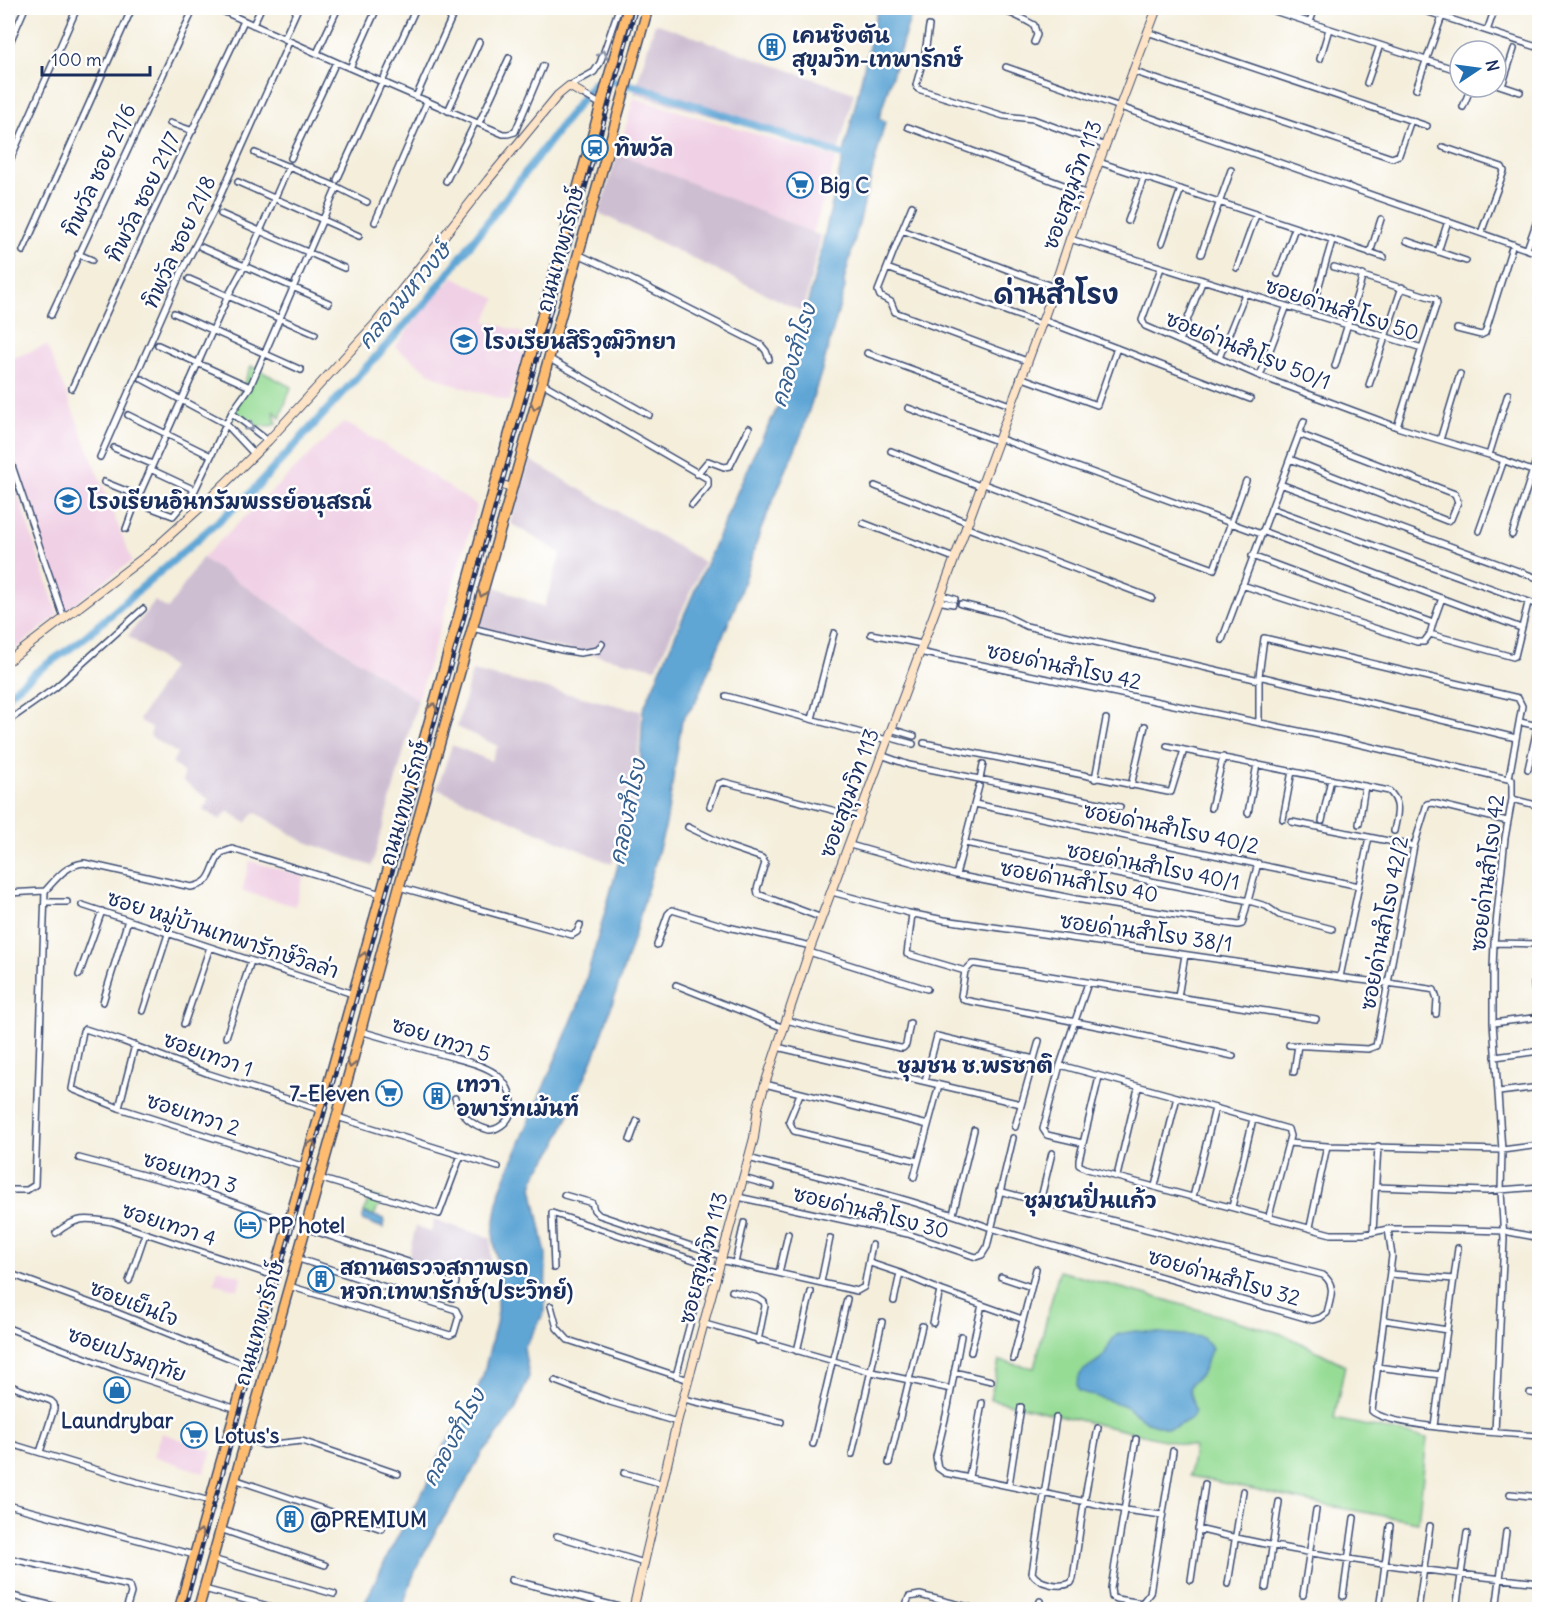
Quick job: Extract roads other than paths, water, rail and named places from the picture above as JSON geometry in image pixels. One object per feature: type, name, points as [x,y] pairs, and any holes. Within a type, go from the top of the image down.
[{"type":"main road","name":"ถนนเทพารักษ์","points":[[179,1610],[290,1223],[628,8]]},
{"type":"main road","name":"ถนนเทพารักษ์","points":[[198,1610],[337,1117],[399,887],[648,8]]},
{"type":"main road","name":"ซอยสุขุมวิท 113","points":[[632,1610],[677,1422],[743,1178],[758,1107],[777,1047],[810,949],[850,845],[920,648],[1157,8]]},
{"type":"main road","points":[[8,661],[151,552],[255,455],[375,324],[553,101],[569,86],[581,93]]},
{"type":"main road","points":[[496,483],[513,488]]},
{"type":"street","points":[[8,47],[25,8]]},
{"type":"street","points":[[8,165],[77,8]]},
{"type":"street","points":[[23,251],[132,8]]},
{"type":"street","name":"ทิพวัล ซอย 21/6","points":[[51,315],[194,8]]},
{"type":"street","points":[[219,8],[336,62],[503,134],[515,132],[543,66]]},
{"type":"street","points":[[253,25],[261,8]]},
{"type":"street","name":"ทิพวัล ซอย 21/8","points":[[100,457],[182,273],[213,212],[287,40],[298,8]]},
{"type":"street","points":[[317,53],[338,8]]},
{"type":"street","points":[[350,68],[377,8]]},
{"type":"street","points":[[337,180],[416,8]]},
{"type":"street","points":[[416,97],[456,8]]},
{"type":"street","points":[[569,86],[594,72],[600,63],[619,8]]},
{"type":"street","points":[[970,11],[992,8],[1008,11],[1034,25],[1037,35],[1034,42]]},
{"type":"street","points":[[1265,8],[1448,66]]},
{"type":"street","points":[[1310,22],[1316,8]]},
{"type":"street","points":[[1416,8],[1539,48]]},
{"type":"street","points":[[1416,88],[1445,8]]},
{"type":"street","points":[[1487,31],[1495,8]]},
{"type":"street","name":"ทิพวัล ซอย 21/7","points":[[72,388],[244,21]]},
{"type":"street","points":[[929,26],[926,53],[916,86],[918,89],[1004,116],[1033,118],[1106,146]]},
{"type":"street","points":[[1320,59],[1329,29]]},
{"type":"street","points":[[1148,32],[1427,126]]},
{"type":"street","points":[[448,111],[479,42]]},
{"type":"street","points":[[1367,83],[1380,45]]},
{"type":"street","points":[[1508,63],[1514,49]]},
{"type":"street","points":[[446,181],[508,58]]},
{"type":"street","points":[[291,158],[336,62]]},
{"type":"street","points":[[1006,67],[1539,254]]},
{"type":"street","points":[[1132,71],[1392,158],[1397,158],[1402,150],[1411,120]]},
{"type":"street","points":[[1508,88],[1520,92]]},
{"type":"street","points":[[581,93],[601,102]]},
{"type":"street","points":[[1463,107],[1466,99]]},
{"type":"street","points":[[375,222],[427,102]]},
{"type":"street","points":[[170,123],[193,131]]},
{"type":"street","points":[[908,127],[1088,194]]},
{"type":"street","points":[[1443,147],[1502,168],[1504,171],[1481,233]]},
{"type":"street","points":[[255,153],[367,202]]},
{"type":"street","points":[[1099,162],[1384,257]]},
{"type":"street","points":[[126,530],[151,466],[228,296],[246,265],[289,166]]},
{"type":"street","points":[[1201,254],[1231,170]]},
{"type":"street","points":[[1128,221],[1144,177]]},
{"type":"street","points":[[238,182],[359,236]]},
{"type":"street","points":[[104,482],[172,516],[195,490],[226,424],[250,387],[337,187]]},
{"type":"street","points":[[1161,243],[1181,189]]},
{"type":"street","points":[[912,206],[879,293],[891,302],[895,312],[1027,361]]},
{"type":"street","points":[[1527,249],[1539,212]]},
{"type":"street","points":[[221,214],[344,268]]},
{"type":"street","points":[[1237,268],[1256,215]]},
{"type":"street","points":[[1370,253],[1381,219]]},
{"type":"street","points":[[1438,252],[1448,221]]},
{"type":"street","points":[[1278,274],[1295,228]]},
{"type":"street","points":[[902,230],[1054,287]]},
{"type":"street","name":"ซอยด่านสำโรง 50","points":[[1070,239],[1286,308],[1422,348],[1397,428]]},
{"type":"street","points":[[1317,292],[1332,241]]},
{"type":"street","points":[[1407,241],[1466,261]]},
{"type":"street","points":[[1457,329],[1481,335],[1485,333],[1513,244]]},
{"type":"street","points":[[201,247],[329,303]]},
{"type":"street","points":[[78,254],[92,260]]},
{"type":"street","points":[[578,254],[761,345],[769,359]]},
{"type":"street","points":[[1334,267],[1433,297],[1436,301],[1422,348]]},
{"type":"street","points":[[887,268],[1117,348],[1250,399]]},
{"type":"street","name":"ซอยด่านสำโรง 50/1","points":[[1161,268],[1143,323],[1260,376],[1397,428]]},
{"type":"street","points":[[1335,366],[1363,275]]},
{"type":"street","points":[[189,279],[315,334]]},
{"type":"street","points":[[1179,341],[1203,280]]},
{"type":"street","points":[[1369,386],[1402,287]]},
{"type":"street","points":[[1219,358],[1245,294]]},
{"type":"street","points":[[1260,376],[1286,308]]},
{"type":"street","points":[[174,313],[301,370]]},
{"type":"street","points":[[158,345],[250,387]]},
{"type":"street","points":[[1020,377],[1097,405],[1117,348]]},
{"type":"street","points":[[867,352],[1010,405]]},
{"type":"street","points":[[548,358],[649,415]]},
{"type":"street","points":[[1440,440],[1460,374]]},
{"type":"street","points":[[142,380],[226,424],[255,455]]},
{"type":"street","points":[[542,383],[708,479],[708,486],[692,505]]},
{"type":"street","points":[[1489,455],[1508,394]]},
{"type":"street","points":[[908,408],[1191,507],[1231,524],[1261,532],[1521,628]]},
{"type":"street","points":[[232,413],[268,441]]},
{"type":"street","points":[[128,415],[211,456]]},
{"type":"street","points":[[1222,640],[1304,421]]},
{"type":"street","points":[[697,474],[708,461],[724,467],[730,466],[749,428]]},
{"type":"street","points":[[1397,428],[1489,455],[1539,474]]},
{"type":"street","points":[[1290,459],[1447,521],[1451,519],[1458,502],[1455,494],[1299,434]]},
{"type":"street","points":[[114,448],[195,490]]},
{"type":"street","points":[[1512,534],[1539,448]]},
{"type":"street","points":[[891,452],[1214,569],[1246,481]]},
{"type":"street","points":[[8,454],[64,618]]},
{"type":"street","points":[[1479,531],[1504,460]]},
{"type":"street","points":[[1280,484],[1539,579]]},
{"type":"street","points":[[875,486],[966,525],[1152,597]]},
{"type":"street","points":[[1271,508],[1539,606]]},
{"type":"street","points":[[863,524],[954,558]]},
{"type":"street","points":[[1252,556],[1433,623]]},
{"type":"street","points":[[1242,585],[1417,642],[1424,642],[1430,634],[1442,598]]},
{"type":"street","points":[[939,598],[1002,614],[1026,626],[1516,738]]},
{"type":"street","points":[[1430,634],[1510,658],[1515,656],[1528,603]]},
{"type":"street","points":[[8,721],[54,688],[143,609]]},
{"type":"street","points":[[472,628],[580,652],[598,650],[602,644]]},
{"type":"street","points":[[812,719],[834,633]]},
{"type":"street","name":"ซอยด่านสำโรง 42","points":[[872,634],[920,648],[1509,778],[1513,782],[1494,943],[1493,1023],[1499,1092],[1504,1231],[1495,1432]]},
{"type":"street","points":[[1259,723],[1259,678],[1264,638],[1518,698],[1522,706],[1509,778]]},
{"type":"street","points":[[726,696],[812,719],[1095,779],[1171,792],[1184,750]]},
{"type":"street","points":[[1528,769],[1539,715]]},
{"type":"street","points":[[1095,779],[1106,719]]},
{"type":"street","points":[[1520,722],[1538,727]]},
{"type":"street","points":[[1131,786],[1145,726]]},
{"type":"street","points":[[1167,746],[1389,791],[1398,806],[1394,831]]},
{"type":"street","points":[[881,755],[909,765],[1120,807]]},
{"type":"street","points":[[1211,808],[1223,757]]},
{"type":"street","points":[[980,779],[983,764]]},
{"type":"street","points":[[1248,813],[1257,764]]},
{"type":"street","points":[[1283,819],[1292,771]]},
{"type":"street","points":[[1322,821],[1331,779]]},
{"type":"street","points":[[710,806],[718,784],[724,782],[859,817]]},
{"type":"street","points":[[956,875],[979,786]]},
{"type":"street","points":[[1359,824],[1365,786]]},
{"type":"street","points":[[1512,799],[1539,806]]},
{"type":"street","name":"ซอยด่านสำโรง 42/2","points":[[1289,1045],[1368,1049],[1376,1046],[1414,846],[1424,807],[1429,803],[1508,822]]},
{"type":"street","name":"ซอยด่านสำโรง 40/2","points":[[975,804],[1359,886]]},
{"type":"street","points":[[1292,822],[1414,846]]},
{"type":"street","points":[[688,827],[730,847],[762,858],[765,863],[757,889],[758,894],[822,918]]},
{"type":"street","points":[[1340,977],[1369,837]]},
{"type":"street","name":"ซอยด่านสำโรง 40/1","points":[[966,843],[1249,901],[1266,906],[1279,915],[1332,929]]},
{"type":"street","name":"ซอยด่านสำโรง 40","points":[[850,845],[956,875],[1076,899],[1238,925],[1242,924],[1258,863]]},
{"type":"street","points":[[8,1190],[27,1190],[35,1185],[45,891],[64,870],[84,863],[192,887],[209,880],[221,853],[232,849],[381,894]]},
{"type":"street","points":[[399,887],[572,935],[577,933],[580,925]]},
{"type":"street","points":[[8,893],[45,891]]},
{"type":"street","name":"ซอยด่านสำโรง 38/1","points":[[832,892],[912,914],[944,920],[1434,990],[1437,999],[1436,1014]]},
{"type":"street","points":[[45,902],[67,903]]},
{"type":"street","name":"ซอย หมู่บ้านเทพารักษ์วิลล่า","points":[[82,905],[353,994]]},
{"type":"street","points":[[657,945],[668,914],[672,910],[810,949],[927,989]]},
{"type":"street","points":[[79,975],[102,911]]},
{"type":"street","points":[[912,914],[907,954],[966,971]]},
{"type":"street","points":[[103,1002],[128,921]]},
{"type":"street","points":[[143,1011],[168,934]]},
{"type":"street","points":[[1494,943],[1539,944]]},
{"type":"street","points":[[184,1024],[210,947]]},
{"type":"street","points":[[1178,998],[1185,955]]},
{"type":"street","points":[[226,1037],[251,961]]},
{"type":"street","points":[[1233,1056],[1075,1021],[964,1000],[961,992],[966,971],[972,964],[976,964],[1316,1019]]},
{"type":"street","points":[[1082,1143],[1055,1138],[1044,1132],[1044,1122],[1060,1065],[1088,983]]},
{"type":"street","points":[[1493,1023],[1539,1017],[1534,984]]},
{"type":"street","points":[[676,985],[785,1024],[900,1048],[906,1045],[910,1023]]},
{"type":"street","name":"ซอยเทวา 1","points":[[72,1088],[84,1030],[321,1110]]},
{"type":"street","name":"ซอย เทวา 5","points":[[360,1031],[475,1064],[495,1073],[506,1084],[512,1100],[511,1113],[508,1120],[494,1130],[489,1130],[471,1124],[455,1098]]},
{"type":"street","points":[[925,1081],[937,1036],[1034,1059]]},
{"type":"street","points":[[1015,1127],[1039,1041]]},
{"type":"street","points":[[1294,1072],[1298,1045]]},
{"type":"street","points":[[119,1108],[135,1046]]},
{"type":"street","points":[[777,1047],[1021,1104]]},
{"type":"street","points":[[1495,1057],[1539,1051]]},
{"type":"street","points":[[1060,1065],[1288,1129],[1290,1132],[1288,1143],[1269,1216]]},
{"type":"street","points":[[1099,1077],[1082,1143],[1079,1165],[1087,1169],[1331,1234],[1364,1234],[1388,1229],[1504,1231],[1539,1238]]},
{"type":"street","points":[[765,1084],[928,1125]]},
{"type":"street","points":[[914,1177],[939,1085]]},
{"type":"street","points":[[1499,1092],[1539,1087]]},
{"type":"street","name":"ซอยเทวา 2","points":[[72,1088],[119,1108],[305,1167]]},
{"type":"street","points":[[1117,1176],[1138,1088]]},
{"type":"street","points":[[800,1094],[789,1121],[794,1131],[918,1161]]},
{"type":"street","points":[[1155,1186],[1178,1097]]},
{"type":"street","points":[[1193,1197],[1215,1108]]},
{"type":"street","points":[[337,1117],[498,1167]]},
{"type":"street","points":[[1232,1207],[1253,1119]]},
{"type":"street","points":[[630,1140],[637,1121]]},
{"type":"street","points":[[953,1214],[974,1130]]},
{"type":"street","name":"ซอยด่านสำโรง 30","points":[[738,1197],[908,1234],[976,1257],[982,1255],[987,1247],[1013,1138]]},
{"type":"street","points":[[1288,1143],[1502,1150],[1539,1145]]},
{"type":"street","points":[[1310,1227],[1327,1146]]},
{"type":"street","points":[[1373,1232],[1378,1146]]},
{"type":"street","points":[[1040,1202],[1052,1153]]},
{"type":"street","points":[[319,1178],[439,1214],[461,1155]]},
{"type":"street","name":"ซอยเทวา 3","points":[[79,1158],[196,1189],[290,1223]]},
{"type":"street","name":"ซอยด่านสำโรง 32","points":[[748,1158],[953,1214],[991,1228],[1312,1320],[1327,1313],[1332,1287],[1329,1279],[1323,1275],[999,1191]]},
{"type":"street","points":[[743,1178],[772,1186]]},
{"type":"street","points":[[1376,1187],[1501,1191],[1539,1187]]},
{"type":"street","points":[[564,1195],[592,1203],[599,1215],[735,1263],[849,1290],[861,1290],[864,1287],[872,1245]]},
{"type":"street","points":[[554,1268],[552,1213],[706,1264],[676,1376]]},
{"type":"street","name":"ซอยเทวา 4","points":[[56,1233],[65,1225],[85,1218],[112,1222],[274,1276]]},
{"type":"street","points":[[735,1263],[744,1223]]},
{"type":"street","points":[[305,1228],[454,1277],[456,1282],[452,1298]]},
{"type":"street","points":[[1388,1229],[1392,1256],[1372,1411],[1383,1418],[1434,1426],[1539,1436]]},
{"type":"street","points":[[129,1281],[145,1234]]},
{"type":"street","points":[[779,1273],[788,1234]]},
{"type":"street","points":[[821,1282],[830,1238]]},
{"type":"street","points":[[1434,1426],[1458,1248]]},
{"type":"street","points":[[289,1286],[450,1335],[454,1333],[459,1316],[456,1310],[297,1258]]},
{"type":"street","points":[[870,1263],[1022,1319]]},
{"type":"street","points":[[1013,1359],[1036,1269]]},
{"type":"street","name":"ซอยเย็นใจ","points":[[8,1273],[115,1312],[249,1366]]},
{"type":"street","points":[[894,1301],[900,1273]]},
{"type":"street","points":[[1534,1347],[1539,1273]]},
{"type":"street","points":[[1390,1274],[1454,1279]]},
{"type":"street","points":[[1001,1277],[1031,1287]]},
{"type":"street","points":[[933,1323],[940,1290]]},
{"type":"street","points":[[732,1291],[758,1298],[764,1302],[758,1341]]},
{"type":"street","points":[[797,1351],[811,1292]]},
{"type":"street","points":[[813,1444],[847,1299]]},
{"type":"street","points":[[971,1352],[982,1305]]},
{"type":"street","points":[[551,1306],[556,1328],[568,1340],[689,1380]]},
{"type":"street","points":[[1384,1320],[1447,1330]]},
{"type":"street","points":[[852,1454],[882,1322]]},
{"type":"street","points":[[705,1324],[758,1341],[909,1382],[951,1389]]},
{"type":"street","points":[[889,1464],[922,1326]]},
{"type":"street","name":"ซอยเปรมฤทัย","points":[[8,1328],[117,1370],[237,1409]]},
{"type":"street","points":[[962,1336],[936,1463],[938,1468],[945,1473],[1125,1510],[1162,1515]]},
{"type":"street","points":[[1377,1367],[1441,1375]]},
{"type":"street","points":[[954,1372],[991,1381]]},
{"type":"street","points":[[555,1381],[610,1402],[677,1422]]},
{"type":"street","points":[[8,1385],[54,1404],[40,1452]]},
{"type":"street","points":[[1530,1393],[1539,1394]]},
{"type":"street","points":[[684,1399],[781,1422]]},
{"type":"street","points":[[969,1477],[982,1404]]},
{"type":"street","points":[[1008,1485],[1021,1407]]},
{"type":"street","points":[[1056,1418],[1032,1573],[1040,1581],[1062,1585],[1071,1583],[1073,1579],[1098,1428]]},
{"type":"street","points":[[245,1438],[264,1445],[302,1441],[398,1474]]},
{"type":"street","points":[[1136,1439],[1110,1593],[1117,1599],[1142,1603],[1150,1593],[1173,1451]]},
{"type":"street","points":[[8,1443],[137,1482],[210,1501]]},
{"type":"street","points":[[624,1473],[663,1484]]},
{"type":"street","points":[[234,1479],[382,1529]]},
{"type":"street","points":[[1191,1580],[1205,1484]]},
{"type":"street","points":[[1228,1584],[1244,1491]]},
{"type":"street","points":[[1510,1494],[1539,1497]]},
{"type":"street","points":[[1266,1588],[1279,1503]]},
{"type":"street","points":[[8,1505],[194,1555]]},
{"type":"street","points":[[1303,1595],[1316,1510]]},
{"type":"street","points":[[1343,1596],[1354,1518]]},
{"type":"street","points":[[1379,1610],[1390,1526]]},
{"type":"street","points":[[1418,1610],[1430,1526]]},
{"type":"street","points":[[220,1529],[325,1565]]},
{"type":"street","points":[[1198,1529],[1272,1547],[1347,1560],[1539,1583]]},
{"type":"street","points":[[1496,1610],[1506,1532]]},
{"type":"street","points":[[1456,1610],[1467,1533]]},
{"type":"street","points":[[557,1536],[645,1563]]},
{"type":"street","points":[[8,1558],[129,1586],[131,1593],[126,1610]]},
{"type":"street","points":[[212,1559],[334,1594]]},
{"type":"street","points":[[1535,1610],[1539,1570]]},
{"type":"street","points":[[511,1580],[632,1610]]},
{"type":"street","points":[[204,1589],[284,1610]]},
{"type":"street","points":[[8,1595],[70,1610]]},
{"type":"street","points":[[904,1610],[909,1597],[921,1595],[980,1610]]},
{"type":"street","points":[[1038,1610],[1040,1601]]},
{"type":"street","points":[[1179,1610],[1188,1608],[1194,1610]]},
{"type":"water","name":"คลองสำโรง","points":[[878,8],[913,8],[879,118],[885,122],[844,281],[845,287],[821,373],[801,435],[761,529],[735,607],[695,703],[682,720],[666,824],[632,943],[598,1047],[554,1149],[537,1172],[532,1187],[546,1254],[545,1311],[524,1349],[529,1376],[516,1409],[490,1445],[481,1453],[432,1538],[414,1573],[403,1609],[362,1609],[392,1547],[426,1486],[443,1447],[467,1413],[483,1376],[497,1319],[497,1264],[493,1233],[500,1190],[580,1001],[639,790],[643,710],[752,458],[783,397],[815,276]]},
{"type":"water","points":[[364,1213],[384,1219],[383,1228],[362,1220]]},
{"type":"water","points":[[1136,1331],[1195,1336],[1203,1338],[1212,1348],[1201,1375],[1191,1383],[1189,1389],[1195,1411],[1192,1418],[1176,1427],[1167,1428],[1147,1422],[1123,1405],[1078,1391],[1077,1383],[1082,1372],[1101,1359],[1115,1337],[1121,1333]]},
{"type":"waterway","name":"คลองมหาวงษ์","points":[[8,695],[79,642],[251,493],[428,300],[594,83],[605,79],[646,89],[852,158]]},
{"type":"railway","points":[[184,1610],[636,8]]},
{"type":"place","name":"เคนซิงตัน สุขุมวิท-เทพารักษ์","points":[[772,47]]},
{"type":"place","name":"ทิพวัล","points":[[595,148]]},
{"type":"place","name":"Big C","points":[[800,185]]},
{"type":"place","name":"โรงเรียนสิริวุฒิวิทยา","points":[[464,341]]},
{"type":"place","name":"โรงเรียนอินทรัมพรรย์อนุสรณ์","points":[[68,501]]},
{"type":"place","name":"7-Eleven","points":[[389,1093]]},
{"type":"place","name":"เทวา อพาร์ทเม้นท์","points":[[437,1096]]},
{"type":"place","name":"PP hotel","points":[[248,1225]]},
{"type":"place","name":"สถานตรวจสภาพรถ หจก.เทพารักษ์(ประวิทย์)","points":[[321,1279]]},
{"type":"place","name":"Laundrybar","points":[[117,1390]]},
{"type":"place","name":"Lotus's","points":[[194,1435]]},
{"type":"place","name":"@PREMIUM","points":[[290,1519]]},
{"type":"district","name":"ด่านสำโรง","points":[[1056,294]]},
{"type":"district","name":"ชุมชน ช.พรชาติ","points":[[975,1065]]},
{"type":"district","name":"ชุมชนปิ่นแก้ว","points":[[1090,1200]]}]
